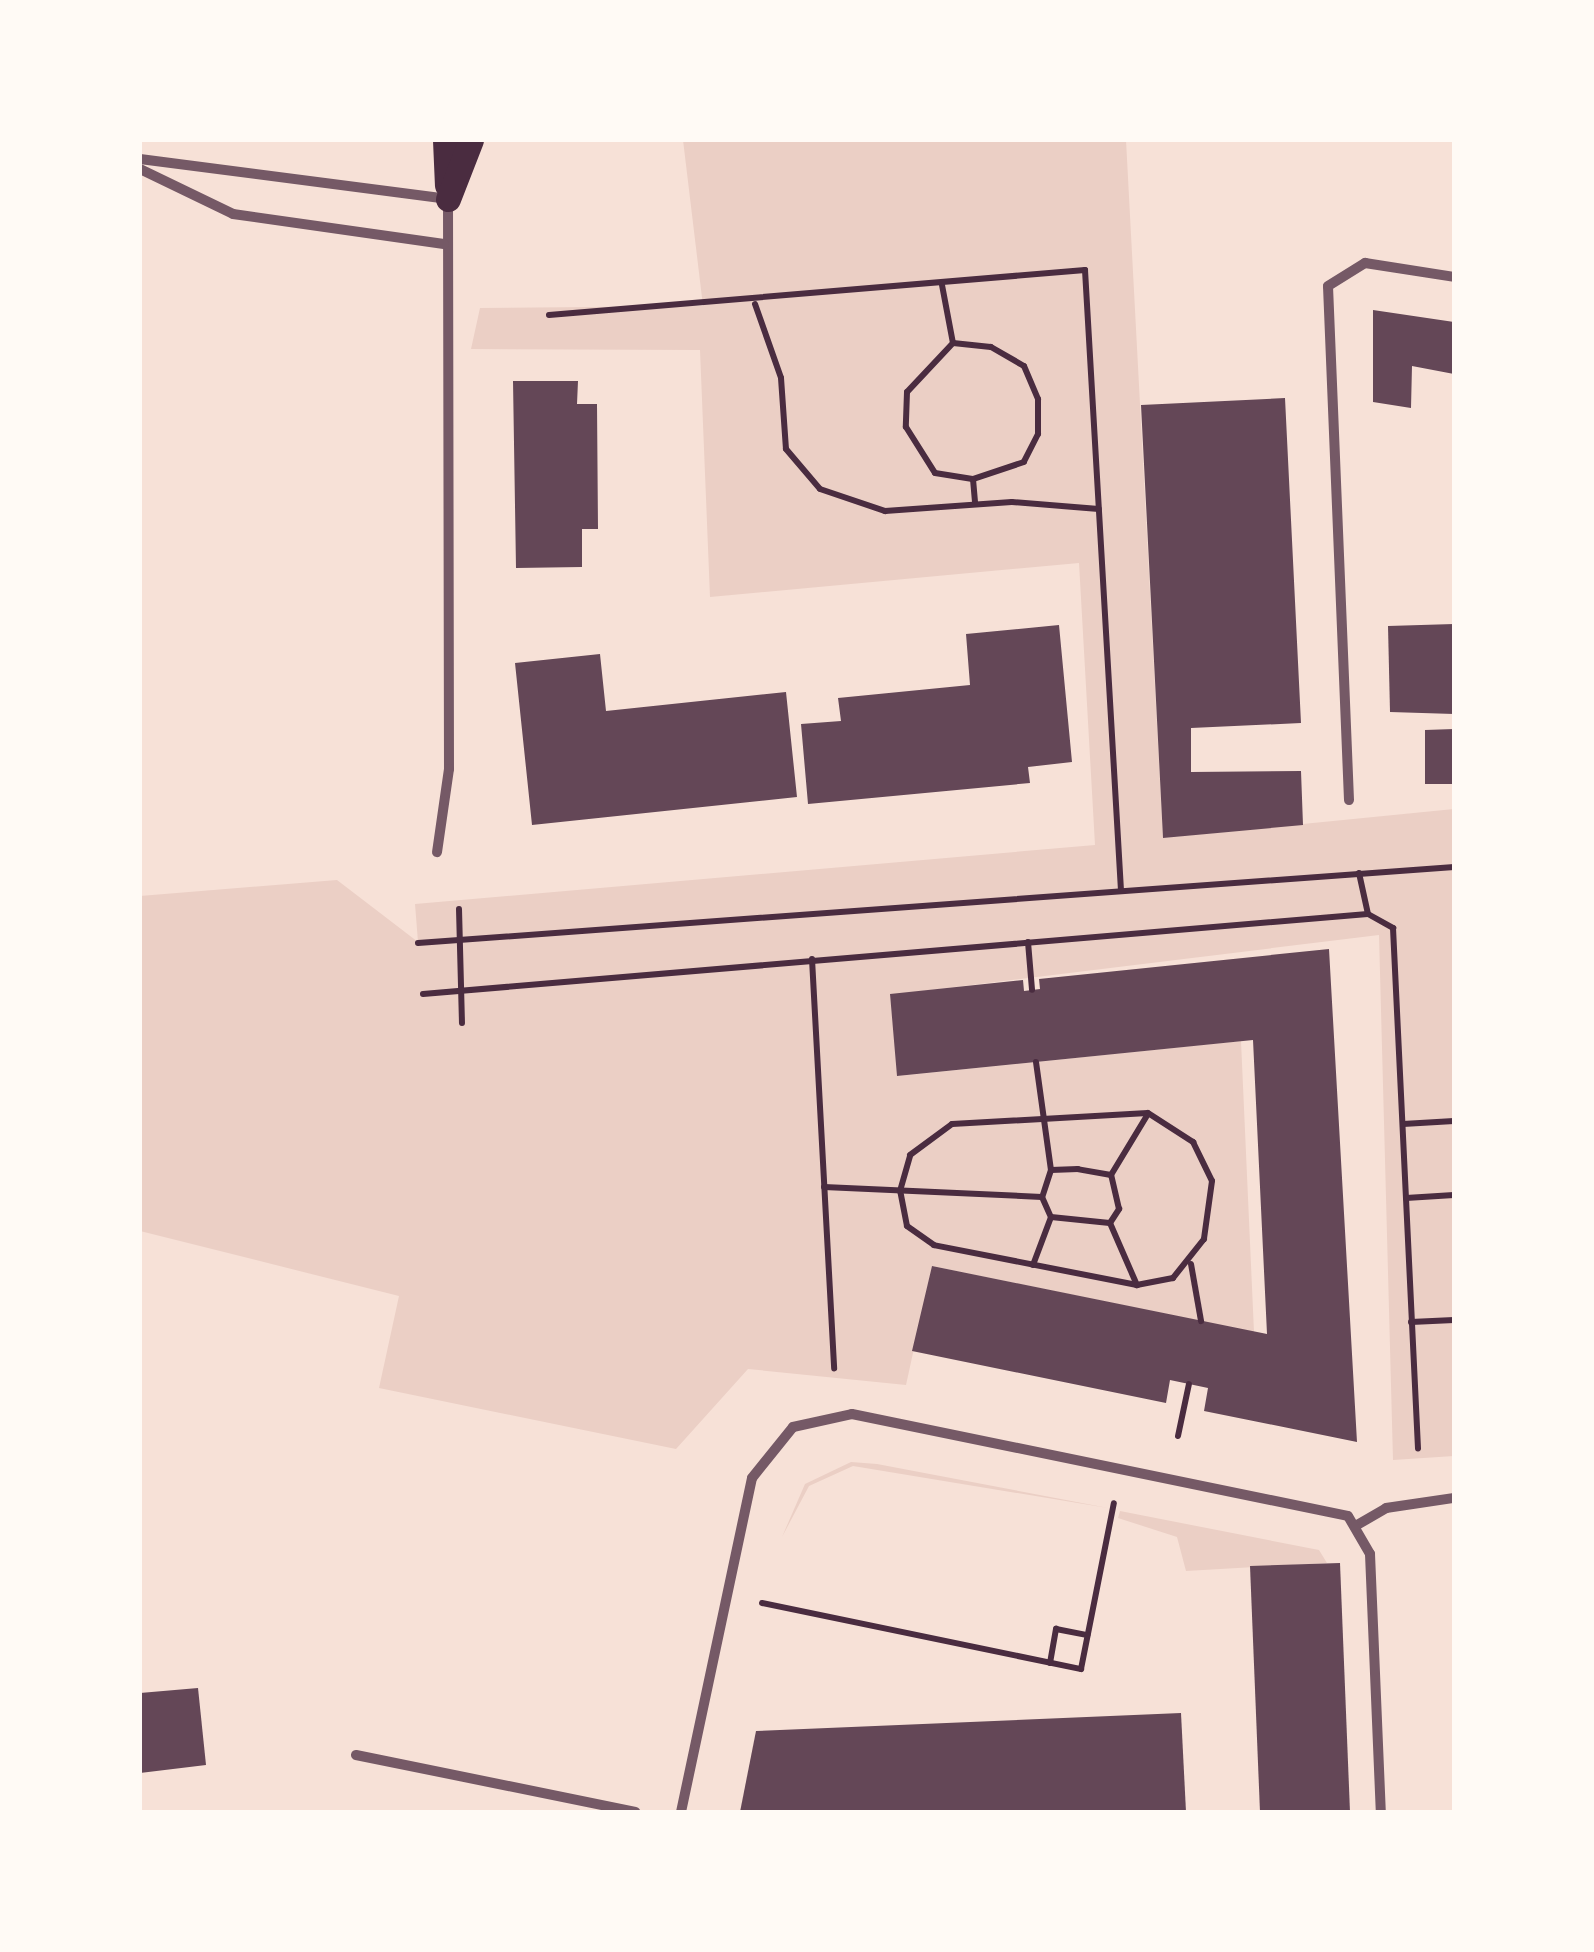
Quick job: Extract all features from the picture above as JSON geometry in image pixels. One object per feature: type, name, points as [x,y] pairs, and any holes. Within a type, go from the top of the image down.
[{"type":"main road","points":[[445,140],[448,199]]},
{"type":"main road","points":[[448,199],[470,140]]},
{"type":"street","points":[[140,159],[448,199],[444,244],[449,769],[436,852]]},
{"type":"street","points":[[140,168],[232,214],[444,244]]},
{"type":"street","points":[[1348,800],[1328,286],[1365,263],[1454,277]]},
{"type":"street","points":[[681,1812],[746,1494],[769,1449],[807,1420],[872,1416],[1321,1504],[1357,1525],[1372,1568],[1381,1812]]},
{"type":"street","points":[[1357,1525],[1386,1508],[1454,1498]]},
{"type":"street","points":[[356,1755],[635,1812]]},
{"type":"path","points":[[549,314],[755,304],[1085,270],[1121,891]]},
{"type":"path","points":[[942,285],[953,343]]},
{"type":"path","points":[[755,304],[781,378],[786,449],[820,489],[885,511],[975,504],[1099,510]]},
{"type":"path","points":[[953,343],[991,347],[1024,366],[1038,399],[1038,434],[1024,462],[973,479],[935,473],[906,427],[906,392],[953,343]]},
{"type":"path","points":[[973,479],[975,504]]},
{"type":"path","points":[[418,943],[1454,866]]},
{"type":"path","points":[[1359,873],[1368,914]]},
{"type":"path","points":[[460,909],[462,1023]]},
{"type":"path","points":[[423,994],[1368,914],[1393,928],[1418,1448]]},
{"type":"path","points":[[1028,942],[1032,990]]},
{"type":"path","points":[[812,959],[834,1368]]},
{"type":"path","points":[[1033,1265],[1050,1217],[1042,1197],[1051,1170],[1039,1119],[1036,1062]]},
{"type":"path","points":[[1110,1223],[1119,1210],[1112,1174],[1148,1113]]},
{"type":"path","points":[[1190,1263],[1174,1278],[1138,1285],[934,1246],[907,1226],[900,1190],[910,1155],[952,1124],[1148,1113],[1194,1142],[1212,1181],[1190,1263],[1201,1321]]},
{"type":"path","points":[[1402,1124],[1454,1120]]},
{"type":"path","points":[[1051,1170],[1112,1174]]},
{"type":"path","points":[[824,1188],[1042,1197]]},
{"type":"path","points":[[1406,1198],[1454,1195]]},
{"type":"path","points":[[1050,1217],[1110,1223]]},
{"type":"path","points":[[1110,1223],[1138,1285]]},
{"type":"path","points":[[1412,1322],[1454,1320]]},
{"type":"path","points":[[1178,1436],[1189,1384]]},
{"type":"path","points":[[762,1603],[1081,1669],[1114,1503]]},
{"type":"path","points":[[1050,1662],[1056,1629],[1088,1635]]},
{"type":"shaded area","points":[[683,140],[1126,140],[1163,838],[1454,809],[1454,1456],[1393,1460],[1379,935],[890,995],[898,1076],[1241,1041],[1254,1332],[932,1266],[906,1385],[748,1369],[676,1449],[379,1388],[399,1296],[140,1231],[140,896],[337,880],[418,942],[415,904],[1095,845],[1079,563],[710,597],[700,350],[471,349],[480,308],[703,306]]},
{"type":"shaded area","points":[[851,1462],[1108,1508],[853,1466],[809,1486],[782,1537],[805,1484]]},
{"type":"shaded area","points":[[1120,1511],[1319,1550],[1327,1563],[1186,1571],[1177,1537],[1118,1518]]},
{"type":"building","points":[[1373,310],[1454,322],[1454,374],[1412,366],[1411,408],[1373,402]]},
{"type":"building","points":[[513,381],[578,381],[577,404],[597,404],[598,529],[582,529],[582,567],[516,568]]},
{"type":"building","points":[[1285,398],[1301,723],[1191,728],[1191,772],[1301,771],[1303,825],[1163,838],[1141,405]]},
{"type":"building","points":[[1454,624],[1454,714],[1390,712],[1388,626]]},
{"type":"building","points":[[1059,625],[1072,762],[1028,767],[1030,783],[808,804],[801,724],[841,721],[838,698],[970,685],[966,634]]},
{"type":"building","points":[[600,654],[606,711],[786,692],[797,797],[532,825],[515,663]]},
{"type":"building","points":[[1454,729],[1454,784],[1425,784],[1425,730]]},
{"type":"building","points":[[1329,949],[1357,1442],[1204,1411],[1208,1388],[1170,1380],[1166,1403],[912,1351],[932,1266],[1267,1334],[1253,1040],[897,1076],[890,994],[1023,980],[1024,991],[1040,989],[1039,979]]},
{"type":"building","points":[[1340,1563],[1350,1812],[1260,1812],[1250,1566]]},
{"type":"building","points":[[198,1688],[206,1765],[140,1773],[140,1693]]},
{"type":"building","points":[[1181,1713],[1186,1812],[740,1812],[756,1731]]}]
